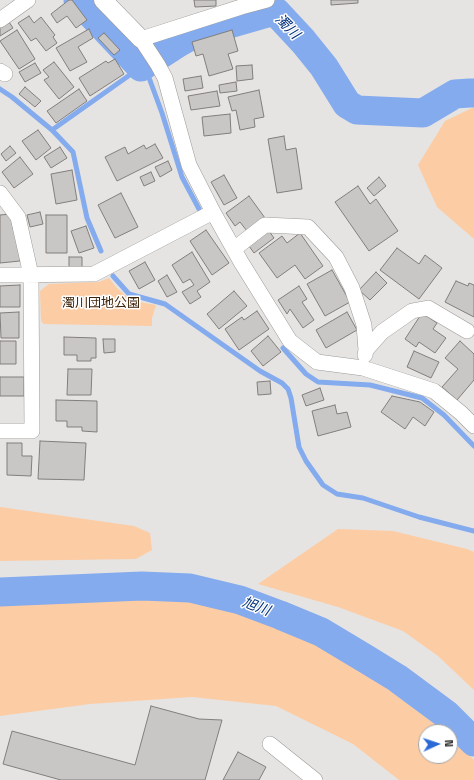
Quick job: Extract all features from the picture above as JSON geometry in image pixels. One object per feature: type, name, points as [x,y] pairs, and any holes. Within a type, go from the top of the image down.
[{"type":"street","points":[[0,20],[28,0]]},
{"type":"street","points":[[145,45],[241,7],[267,0]]},
{"type":"street","points":[[105,1],[145,45],[158,65],[165,78],[189,166],[234,249],[290,341],[317,362],[363,368],[434,392],[461,413],[474,426]]},
{"type":"street","points":[[0,193],[18,217],[31,276],[32,431],[0,431]]},
{"type":"street","points":[[0,275],[31,276],[94,274],[213,212]]},
{"type":"street","points":[[234,249],[265,225],[308,227],[336,257],[352,288],[364,326],[366,350],[363,368]]},
{"type":"street","points":[[366,350],[382,332],[412,311],[428,308],[467,331]]},
{"type":"street","points":[[270,744],[315,780]]},
{"type":"green space","points":[[474,107],[474,239],[437,207],[418,165],[445,121]]},
{"type":"green space","name":"濁川団地公園","points":[[109,278],[127,297],[134,301],[156,305],[152,318],[152,326],[44,324],[41,321],[40,291],[49,284],[99,282]]},
{"type":"green space","points":[[0,507],[134,526],[150,533],[152,550],[136,559],[0,561]]},
{"type":"green space","points":[[338,529],[393,531],[474,552],[474,690],[438,656],[403,631],[338,607],[258,584]]},
{"type":"green space","points":[[154,595],[198,597],[312,638],[359,668],[435,724],[418,724],[418,764],[458,764],[458,743],[474,760],[474,780],[399,780],[353,744],[276,706],[192,697],[90,704],[0,716],[0,603],[45,599]]},
{"type":"building","points":[[69,0],[72,0],[87,20],[76,28],[67,16],[57,23],[51,14]]},
{"type":"building","points":[[194,0],[216,0],[216,6],[195,7]]},
{"type":"building","points":[[331,0],[358,0],[358,3],[331,5]]},
{"type":"building","points":[[29,16],[34,23],[41,17],[55,35],[53,37],[57,43],[46,51],[36,38],[31,41],[18,23]]},
{"type":"building","points":[[9,22],[13,28],[0,36],[0,27]]},
{"type":"building","points":[[89,29],[93,38],[78,47],[87,62],[70,71],[56,48]]},
{"type":"building","points":[[17,30],[35,59],[19,69],[0,41]]},
{"type":"building","points":[[232,30],[238,51],[228,54],[233,69],[209,76],[203,54],[196,56],[192,42]]},
{"type":"building","points":[[104,33],[120,50],[114,55],[98,38]]},
{"type":"building","points":[[115,59],[124,74],[90,96],[79,78],[106,61],[108,63]]},
{"type":"building","points":[[54,62],[74,87],[59,99],[44,80],[49,77],[43,70]]},
{"type":"building","points":[[35,63],[41,73],[25,82],[19,72]]},
{"type":"building","points":[[252,65],[253,79],[237,81],[236,66]]},
{"type":"building","points":[[201,76],[203,88],[185,91],[183,79]]},
{"type":"building","points":[[236,82],[237,91],[220,93],[219,85]]},
{"type":"building","points":[[25,87],[41,101],[35,107],[19,94]]},
{"type":"building","points":[[79,89],[87,101],[56,123],[47,111]]},
{"type":"building","points":[[259,90],[264,117],[254,119],[255,127],[240,130],[236,110],[232,111],[228,97]]},
{"type":"building","points":[[217,91],[220,106],[191,110],[188,96]]},
{"type":"building","points":[[230,114],[231,133],[204,136],[202,117]]},
{"type":"building","points":[[38,130],[51,148],[36,160],[22,141]]},
{"type":"building","points":[[284,136],[286,150],[296,148],[302,189],[277,193],[268,139]]},
{"type":"building","points":[[155,144],[163,158],[117,181],[105,157],[125,147],[128,154],[144,145],[146,149]]},
{"type":"building","points":[[10,146],[16,153],[6,161],[1,154]]},
{"type":"building","points":[[60,147],[67,158],[51,168],[44,157]]},
{"type":"building","points":[[20,157],[33,174],[14,188],[2,172]]},
{"type":"building","points":[[168,161],[172,170],[160,177],[155,167]]},
{"type":"building","points":[[72,170],[77,200],[56,204],[51,174]]},
{"type":"building","points":[[151,172],[155,181],[144,186],[140,177]]},
{"type":"building","points":[[224,175],[237,198],[224,205],[211,182]]},
{"type":"building","points":[[379,177],[386,186],[374,196],[367,188]]},
{"type":"building","points":[[358,186],[370,204],[376,199],[398,231],[369,251],[335,202]]},
{"type":"building","points":[[121,193],[138,227],[115,238],[98,205]]},
{"type":"building","points":[[249,196],[265,218],[247,231],[240,222],[235,226],[226,213]]},
{"type":"building","points":[[40,212],[43,224],[30,227],[27,215]]},
{"type":"building","points":[[11,214],[13,229],[16,229],[20,261],[0,263],[0,215]]},
{"type":"building","points":[[46,215],[67,215],[67,253],[46,253]]},
{"type":"building","points":[[86,226],[94,248],[79,253],[71,231]]},
{"type":"building","points":[[206,230],[229,263],[212,275],[190,241]]},
{"type":"building","points":[[269,231],[274,238],[254,253],[249,246]]},
{"type":"building","points":[[300,233],[323,266],[305,279],[295,265],[277,278],[259,253],[282,236],[287,243]]},
{"type":"building","points":[[397,248],[419,264],[425,255],[442,268],[419,299],[380,270]]},
{"type":"building","points":[[192,252],[210,282],[197,291],[201,297],[190,304],[182,292],[194,285],[190,279],[183,283],[172,265]]},
{"type":"building","points":[[69,257],[82,257],[82,268],[69,268]]},
{"type":"building","points":[[145,262],[155,280],[139,289],[129,271]]},
{"type":"building","points":[[332,270],[350,302],[325,316],[307,284]]},
{"type":"building","points":[[376,272],[387,283],[370,300],[359,290]]},
{"type":"building","points":[[167,275],[177,292],[167,297],[158,281]]},
{"type":"building","points":[[456,281],[468,286],[469,283],[474,285],[474,317],[445,302]]},
{"type":"building","points":[[20,285],[20,307],[0,307],[0,286]]},
{"type":"building","points":[[299,286],[307,299],[302,302],[314,320],[303,328],[290,309],[287,314],[278,300]]},
{"type":"building","points":[[234,291],[247,306],[219,329],[207,314]]},
{"type":"building","points":[[257,311],[269,329],[239,350],[225,329],[242,317],[244,320]]},
{"type":"building","points":[[19,312],[19,338],[1,338],[0,313]]},
{"type":"building","points":[[347,312],[357,330],[326,348],[316,330]]},
{"type":"building","points":[[422,313],[437,323],[433,329],[446,338],[435,353],[419,342],[416,347],[405,339]]},
{"type":"building","points":[[268,336],[281,352],[263,366],[251,351]]},
{"type":"building","points":[[64,337],[96,338],[96,358],[91,358],[91,361],[77,361],[77,355],[64,355]]},
{"type":"building","points":[[103,339],[115,339],[115,352],[104,353]]},
{"type":"building","points":[[0,341],[16,341],[16,364],[0,364]]},
{"type":"building","points":[[460,341],[474,354],[474,380],[457,400],[442,387],[458,369],[445,358]]},
{"type":"building","points":[[414,351],[439,362],[431,378],[407,367]]},
{"type":"building","points":[[68,369],[92,369],[91,395],[67,395]]},
{"type":"building","points":[[0,377],[24,377],[24,396],[0,396]]},
{"type":"building","points":[[270,381],[271,394],[258,395],[257,382]]},
{"type":"building","points":[[320,388],[324,400],[306,406],[302,395]]},
{"type":"building","points":[[392,396],[420,402],[434,412],[425,426],[413,417],[405,429],[381,412]]},
{"type":"building","points":[[56,400],[97,401],[97,432],[82,431],[82,427],[67,427],[67,421],[56,421]]},
{"type":"building","points":[[335,405],[337,414],[347,412],[351,427],[318,436],[312,411]]},
{"type":"building","points":[[40,441],[86,443],[84,480],[38,479]]},
{"type":"building","points":[[7,443],[22,443],[22,456],[32,456],[31,476],[7,475]]},
{"type":"building","points":[[151,706],[199,719],[222,720],[205,780],[61,780],[3,764],[12,731],[135,765]]},
{"type":"building","points":[[238,752],[266,767],[259,780],[223,780]]},
{"type":"waterway","name":"濁川","points":[[78,0],[141,67],[194,34],[267,13],[276,12],[303,41],[324,67],[347,104],[357,110],[423,113],[455,94],[474,93]]},
{"type":"waterway","points":[[52,130],[141,67],[148,75],[162,113],[182,177],[199,209]]},
{"type":"waterway","points":[[0,89],[52,130],[73,152],[87,218],[101,251]]},
{"type":"waterway","points":[[113,276],[129,294],[165,304],[260,371],[282,383],[288,389],[291,398],[299,447],[306,461],[323,485],[337,494],[363,498],[419,517],[474,531]]},
{"type":"waterway","points":[[283,348],[306,374],[318,382],[370,385],[422,398],[444,415],[474,446]]},
{"type":"waterway","name":"旭川","points":[[0,592],[142,586],[190,588],[240,600],[321,632],[366,659],[397,678],[447,715],[474,742]]}]
